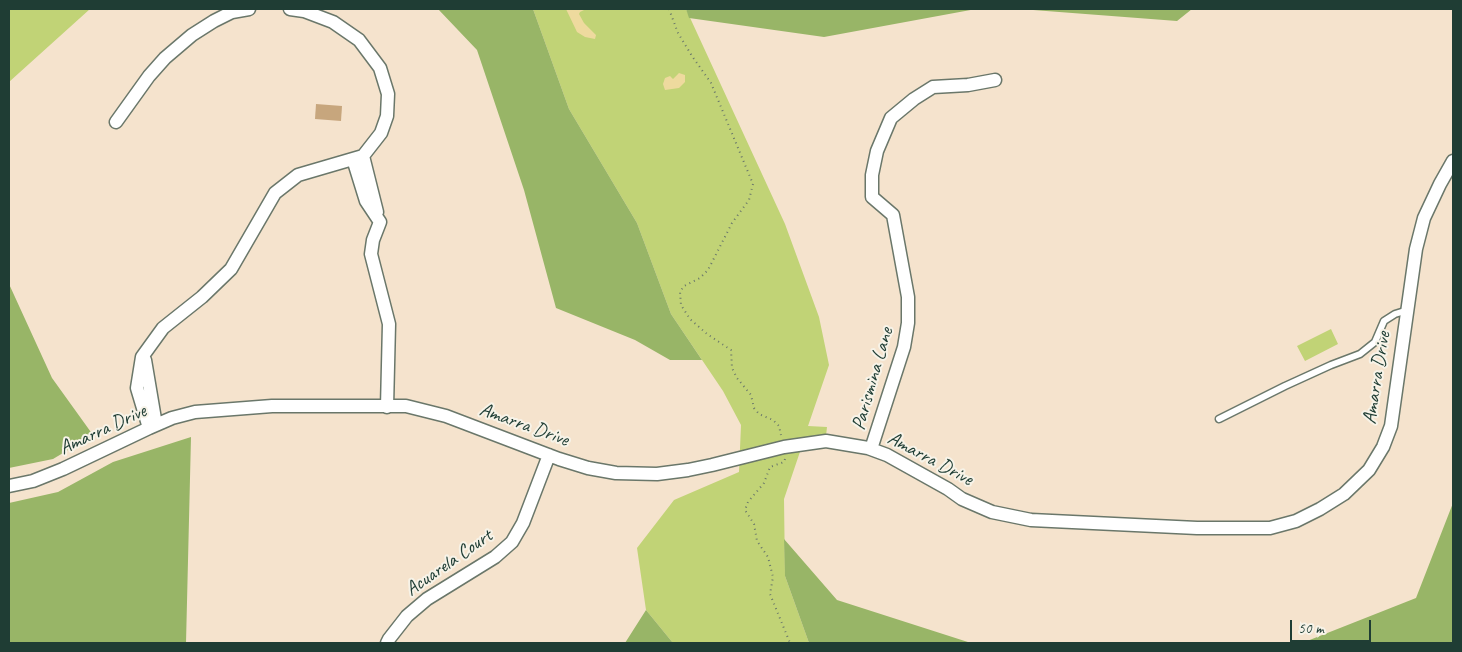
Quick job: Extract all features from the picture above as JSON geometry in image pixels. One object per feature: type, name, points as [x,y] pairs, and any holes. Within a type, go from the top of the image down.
[{"type":"street","points":[[116,122],[149,76],[165,58],[192,35],[232,12],[249,9]]},
{"type":"street","points":[[153,426],[144,355],[163,328],[202,297],[231,269],[275,193],[298,175],[358,158],[381,133],[387,116],[388,94],[380,68],[359,40],[333,22],[304,11],[290,9]]},
{"type":"street","name":"Parismina Lane","points":[[872,449],[904,348],[908,323],[908,297],[893,215],[872,197],[872,175],[877,151],[891,118],[914,98],[933,87],[968,85],[995,80]]},
{"type":"street","points":[[358,158],[366,201],[380,222],[373,240],[371,254],[388,324],[387,407]]},
{"type":"street","name":"Amarra Drive","points":[[9,486],[33,481],[63,469],[153,426],[195,412],[227,408],[272,406],[406,406],[446,416],[548,455],[588,468],[607,471],[657,474],[712,466],[761,452],[826,441],[872,449],[925,476],[962,499],[992,512],[1031,520],[1197,528],[1270,528],[1296,521],[1344,494],[1369,470],[1383,447],[1391,426],[1416,249],[1424,218],[1453,161]]},
{"type":"street","name":"Acuarela Court","points":[[387,643],[407,616],[427,599],[495,557],[512,542],[523,523],[548,455]]},
{"type":"lane","points":[[1219,419],[1285,386],[1360,354],[1375,342],[1384,321],[1395,314],[1408,310]]},
{"type":"path","points":[[669,9],[678,33],[712,83],[753,184],[749,200],[732,223],[708,270],[700,278],[684,286],[680,292],[681,305],[690,319],[707,334],[731,350],[732,368],[737,378],[752,395],[754,408],[759,414],[773,420],[779,426],[783,442]]},
{"type":"path","points":[[787,456],[784,462],[770,467],[764,483],[748,502],[746,510],[754,524],[757,541],[768,557],[773,577],[770,594],[790,643]]},
{"type":"green space","points":[[9,9],[90,9],[9,82]]},
{"type":"green space","points":[[438,9],[533,9],[569,109],[637,223],[671,314],[702,360],[670,360],[635,340],[556,308],[524,190],[477,50]]},
{"type":"green space","points":[[533,9],[686,9],[785,224],[819,317],[829,365],[808,426],[827,427],[826,436],[805,437],[784,499],[785,576],[809,643],[673,643],[646,610],[637,548],[674,500],[739,472],[741,425],[723,391],[671,314],[637,223],[569,109]]},
{"type":"green space","points":[[686,9],[976,9],[824,37],[689,18]]},
{"type":"green space","points":[[1020,9],[1192,9],[1177,21]]},
{"type":"green space","points":[[9,284],[52,378],[93,435],[53,459],[9,468]]},
{"type":"green space","points":[[1331,329],[1338,344],[1305,361],[1297,346]]},
{"type":"green space","points":[[191,437],[186,643],[9,643],[9,503],[58,492],[113,462]]},
{"type":"green space","points":[[1453,503],[1453,643],[1302,643],[1416,598]]},
{"type":"green space","points":[[784,539],[837,600],[971,643],[809,643],[785,576]]},
{"type":"green space","points":[[646,610],[673,643],[625,643]]},
{"type":"sand","points":[[566,9],[586,9],[579,14],[584,23],[596,35],[595,39],[585,37],[577,32]]},
{"type":"sand","points":[[679,73],[685,75],[685,82],[679,88],[665,90],[663,84],[665,78],[670,76],[673,79]]},
{"type":"building","points":[[316,104],[342,106],[341,121],[315,119]]}]
